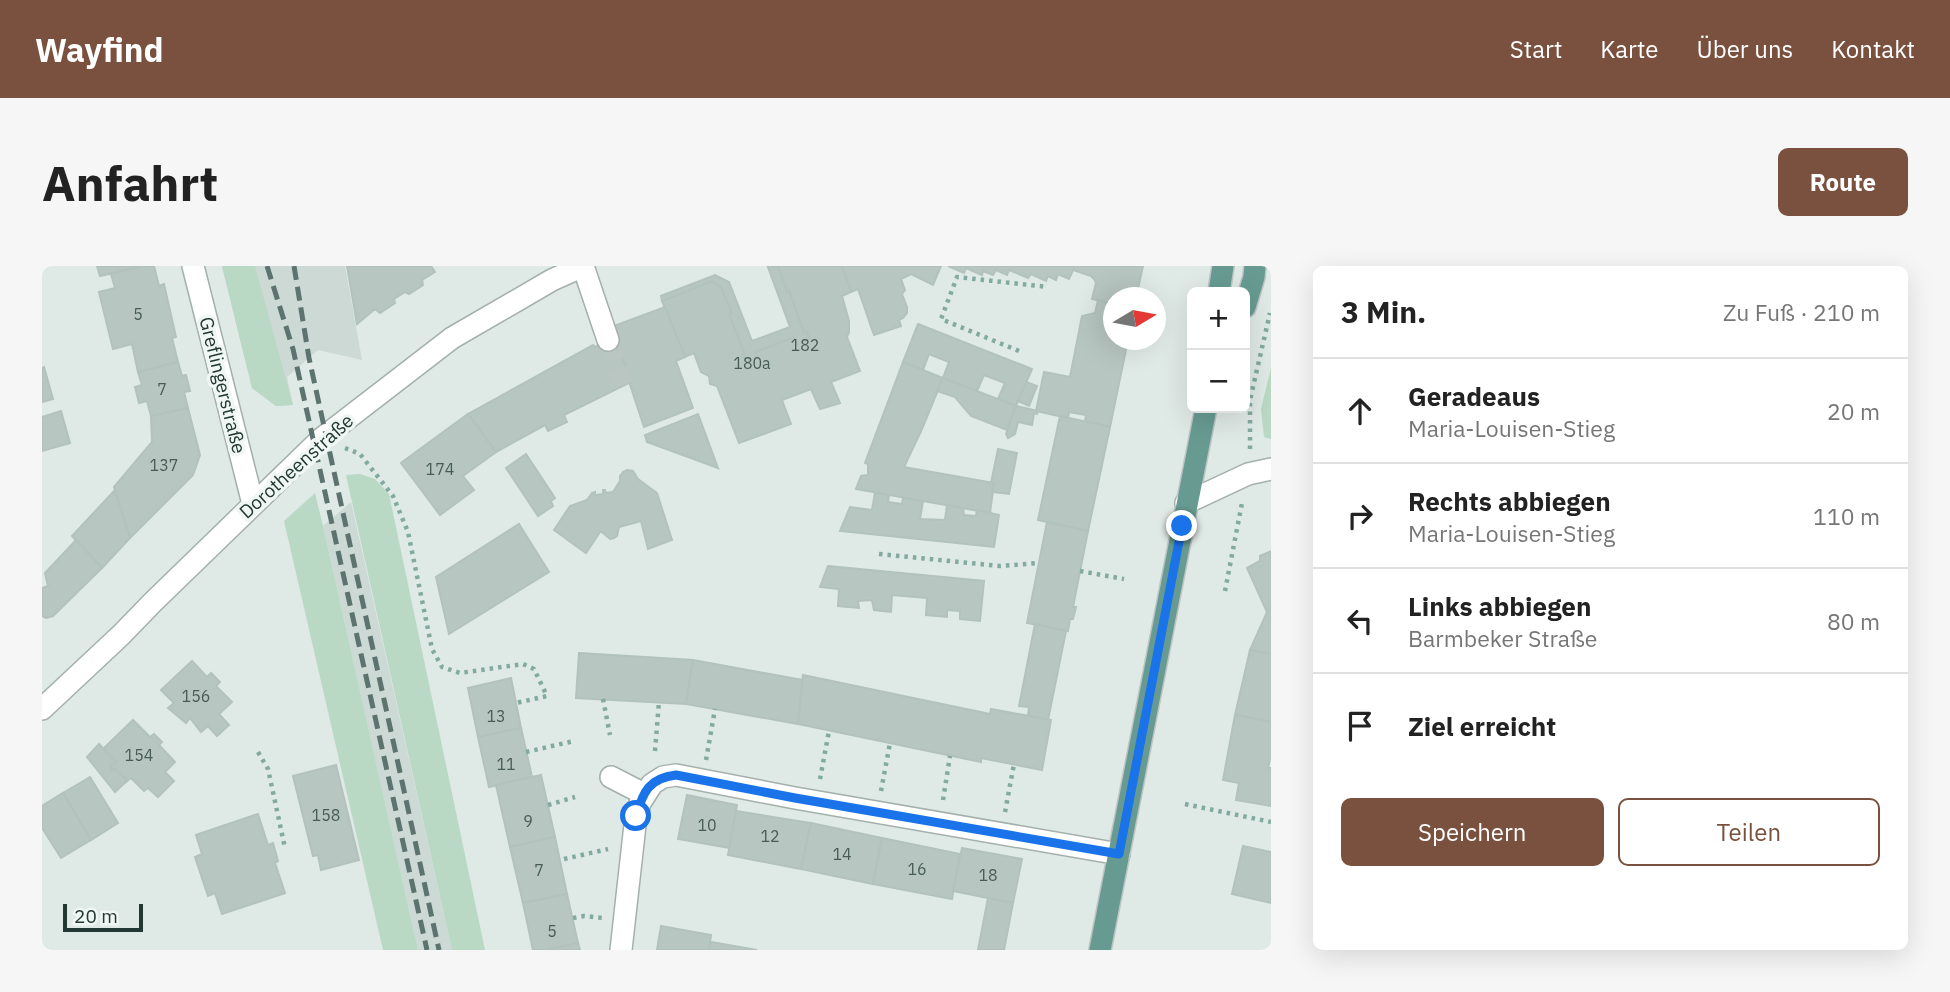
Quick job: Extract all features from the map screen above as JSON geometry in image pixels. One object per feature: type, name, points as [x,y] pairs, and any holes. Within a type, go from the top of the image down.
[{"type":"main road","points":[[1220,287],[1223,266]]},
{"type":"main road","points":[[1250,290],[1255,266]]},
{"type":"main road","points":[[1100,950],[1206,413]]},
{"type":"street","name":"Greflingerstraße","points":[[193,266],[253,504]]},
{"type":"street","name":"Dorotheenstraße","points":[[42,709],[321,439],[452,338],[551,273],[583,266]]},
{"type":"street","points":[[583,266],[608,340]]},
{"type":"street","points":[[1186,503],[1248,474],[1271,469]]},
{"type":"street","points":[[621,950],[636,816],[644,794],[657,779],[670,776],[684,776],[1119,854]]},
{"type":"street","points":[[611,777],[644,794]]},
{"type":"path","points":[[1019,351],[941,319],[958,274],[1048,287]]},
{"type":"path","points":[[360,454],[393,496],[408,532],[432,649],[442,667],[460,673],[523,664],[534,669],[547,696],[516,703]]},
{"type":"path","points":[[879,554],[1000,566],[1039,563]]},
{"type":"path","points":[[1080,570],[1124,579]]},
{"type":"path","points":[[603,699],[610,735]]},
{"type":"path","points":[[655,751],[659,702]]},
{"type":"path","points":[[706,761],[715,709]]},
{"type":"path","points":[[819,782],[829,731]]},
{"type":"path","points":[[526,752],[574,741]]},
{"type":"path","points":[[880,794],[890,743]]},
{"type":"path","points":[[258,752],[268,769],[285,848]]},
{"type":"path","points":[[942,806],[950,756]]},
{"type":"path","points":[[1004,818],[1014,764]]},
{"type":"path","points":[[548,805],[575,797]]},
{"type":"path","points":[[1185,804],[1271,822]]},
{"type":"path","points":[[564,859],[620,846]]},
{"type":"path","points":[[573,918],[584,916],[611,919]]},
{"type":"shaded area","points":[[222,266],[345,266],[362,360],[318,350],[287,377],[293,405],[276,406],[252,388]]},
{"type":"shaded area","points":[[351,502],[452,950],[418,950],[323,526]]},
{"type":"green space","points":[[222,266],[255,266],[293,405],[276,406],[252,388]]},
{"type":"green space","points":[[1271,368],[1271,439],[1264,437],[1261,409]]},
{"type":"green space","points":[[360,474],[375,479],[389,494],[485,950],[452,950],[346,475]]},
{"type":"green space","points":[[315,493],[418,950],[383,950],[284,521]]},
{"type":"building","points":[[97,266],[144,266],[100,276]]},
{"type":"building","points":[[154,266],[159,286],[164,284],[176,337],[172,338],[178,362],[138,372],[132,344],[113,349],[99,292],[115,288],[111,274]]},
{"type":"building","points":[[347,266],[431,266],[435,272],[422,280],[423,285],[394,299],[395,303],[380,313],[375,309],[357,324]]},
{"type":"building","points":[[778,266],[842,266],[851,292],[842,296],[849,321],[847,337],[860,371],[831,382],[840,403],[820,409],[811,389],[782,400],[791,424],[739,443],[717,386],[710,384],[709,376],[701,372],[694,353],[685,357],[662,301],[712,281],[721,287],[732,313],[729,314],[746,362],[757,358],[755,352],[794,337],[798,344],[809,339],[807,332],[804,333]]},
{"type":"building","points":[[778,266],[804,333],[807,332],[809,339],[798,344],[794,337],[755,352],[757,358],[746,362],[729,314],[732,313],[721,287],[712,281],[662,301],[661,296],[715,275],[729,282],[752,341],[790,327],[768,267]]},
{"type":"building","points":[[842,266],[941,266],[933,285],[911,274],[901,279],[907,313],[899,320],[901,326],[874,335],[858,289],[851,292]]},
{"type":"building","points":[[948,266],[1075,266],[1069,279],[1058,274],[1056,280],[1048,276],[1046,281],[1031,274],[1028,278],[1009,270],[1007,275],[996,270],[993,275],[983,271],[982,275],[966,268],[964,273]]},
{"type":"building","points":[[1075,266],[1143,266],[1138,287],[1103,287],[1103,302],[1092,299],[1096,283],[1094,279],[1073,270]]},
{"type":"building","points":[[1098,300],[1103,301],[1103,350],[1126,350],[1110,427],[1085,421],[1086,415],[1069,412],[1068,418],[1036,411],[1044,372],[1070,377],[1082,316],[1095,313]]},
{"type":"building","points":[[665,307],[685,357],[676,361],[693,408],[644,427],[611,327]]},
{"type":"building","points":[[918,324],[1032,369],[1016,406],[998,399],[1005,383],[984,375],[977,391],[943,378],[949,362],[929,354],[923,370],[903,362]]},
{"type":"building","points":[[615,336],[631,382],[564,415],[567,422],[548,431],[545,425],[496,452],[468,414],[593,345],[595,347]]},
{"type":"building","points":[[178,362],[182,376],[186,375],[190,391],[184,392],[188,408],[151,416],[147,401],[139,403],[135,387],[142,385],[138,372]]},
{"type":"building","points":[[903,362],[943,378],[904,467],[994,483],[990,513],[856,489],[861,476],[868,475],[868,464],[865,463]]},
{"type":"building","points":[[44,367],[53,399],[42,402],[42,368]]},
{"type":"building","points":[[943,378],[1016,406],[1007,430],[971,416],[955,397],[937,391]]},
{"type":"building","points":[[1026,382],[1037,386],[1029,406],[1018,401]]},
{"type":"building","points":[[1016,406],[1038,411],[1037,414],[1034,413],[1032,425],[1018,422],[1015,434],[1008,438],[1006,434]]},
{"type":"building","points":[[188,408],[200,455],[193,475],[130,538],[114,487],[152,442],[151,416]]},
{"type":"building","points":[[61,411],[70,443],[42,451],[42,417]]},
{"type":"building","points":[[468,414],[496,452],[463,476],[474,490],[440,515],[401,463]]},
{"type":"building","points":[[698,414],[718,468],[647,442],[645,435]]},
{"type":"building","points":[[1060,416],[1110,427],[1088,531],[1038,520]]},
{"type":"building","points":[[998,449],[1017,453],[1009,494],[992,492],[994,483],[991,483]]},
{"type":"building","points":[[526,454],[555,498],[551,501],[553,506],[538,516],[506,468]]},
{"type":"building","points":[[627,470],[633,471],[638,479],[657,493],[672,540],[648,549],[641,521],[619,527],[614,538],[610,539],[600,532],[586,553],[554,530],[570,506],[587,500],[595,492],[595,495],[603,494],[603,490],[606,493],[613,492],[620,476]]},
{"type":"building","points":[[115,490],[130,538],[102,568],[72,536]]},
{"type":"building","points":[[875,493],[889,495],[888,502],[902,504],[903,498],[923,501],[920,519],[945,520],[947,505],[963,508],[964,515],[976,516],[977,510],[999,515],[994,547],[840,531],[850,507],[872,510]]},
{"type":"building","points":[[1047,522],[1088,531],[1073,607],[1076,607],[1068,631],[1027,623]]},
{"type":"building","points":[[519,524],[549,572],[449,634],[436,577]]},
{"type":"building","points":[[76,540],[102,568],[53,616],[46,618],[42,616],[42,588],[48,586],[45,573]]},
{"type":"building","points":[[1271,551],[1271,611],[1267,612],[1247,568],[1260,561],[1260,556]]},
{"type":"building","points":[[828,566],[984,581],[980,621],[960,619],[960,611],[947,610],[947,617],[926,615],[927,598],[892,595],[891,612],[874,610],[872,600],[858,601],[859,608],[838,606],[839,589],[820,587]]},
{"type":"building","points":[[1271,611],[1271,654],[1250,650],[1267,612]]},
{"type":"building","points":[[1035,624],[1066,631],[1048,720],[1028,716],[1029,707],[1019,706]]},
{"type":"building","points":[[1250,650],[1271,654],[1271,722],[1235,715]]},
{"type":"building","points":[[579,653],[693,660],[686,704],[576,698]]},
{"type":"building","points":[[693,660],[803,680],[798,724],[686,704]]},
{"type":"building","points":[[192,661],[207,677],[211,673],[220,682],[216,686],[232,702],[219,714],[229,725],[217,736],[208,726],[201,732],[190,718],[186,723],[168,708],[174,703],[161,690]]},
{"type":"building","points":[[803,675],[990,714],[991,709],[1051,720],[1042,770],[981,758],[981,762],[798,724]]},
{"type":"building","points":[[511,678],[521,728],[478,737],[468,688]]},
{"type":"building","points":[[1235,715],[1271,722],[1268,768],[1271,768],[1271,806],[1236,800],[1239,783],[1223,780]]},
{"type":"building","points":[[133,720],[150,737],[154,734],[162,742],[159,745],[175,762],[165,772],[174,781],[158,797],[148,788],[144,791],[131,778],[127,781],[115,769],[112,770],[110,766],[116,762],[103,749]]},
{"type":"building","points":[[521,728],[532,777],[489,787],[478,737]]},
{"type":"building","points":[[99,744],[116,762],[110,766],[112,770],[115,769],[127,781],[115,792],[87,757]]},
{"type":"building","points":[[336,765],[359,860],[321,870],[318,855],[313,856],[293,776]]},
{"type":"building","points":[[541,775],[555,837],[510,847],[496,785]]},
{"type":"building","points":[[90,777],[118,823],[91,840],[63,793]]},
{"type":"building","points":[[63,793],[91,840],[61,858],[42,828],[42,806]]},
{"type":"building","points":[[687,795],[737,805],[730,848],[678,839]]},
{"type":"building","points":[[736,811],[811,823],[801,869],[728,855]]},
{"type":"building","points":[[258,814],[268,845],[273,843],[278,861],[275,863],[285,893],[222,914],[215,893],[208,896],[195,857],[202,854],[196,835]]},
{"type":"building","points":[[811,823],[882,838],[873,884],[801,869]]},
{"type":"building","points":[[555,837],[567,894],[523,903],[510,847]]},
{"type":"building","points":[[882,838],[960,854],[952,899],[873,884]]},
{"type":"building","points":[[1243,846],[1271,852],[1271,903],[1232,894]]},
{"type":"building","points":[[962,848],[1022,859],[1013,903],[953,891]]},
{"type":"building","points":[[567,894],[578,943],[547,950],[533,950],[523,903]]},
{"type":"building","points":[[988,898],[1013,903],[1004,950],[978,950]]},
{"type":"building","points":[[661,926],[711,935],[709,950],[657,950]]},
{"type":"building","points":[[711,942],[757,950],[709,950]]},
{"type":"building","points":[[578,943],[580,950],[547,950]]},
{"type":"tunnel","points":[[608,340],[623,385]]},
{"type":"railway","points":[[267,266],[293,349],[427,950]]},
{"type":"railway","points":[[294,266],[309,358],[439,950]]},
{"type":"route","points":[[636,816],[644,794],[652,783],[657,779],[676,775],[1119,854],[1182,526]]}]
